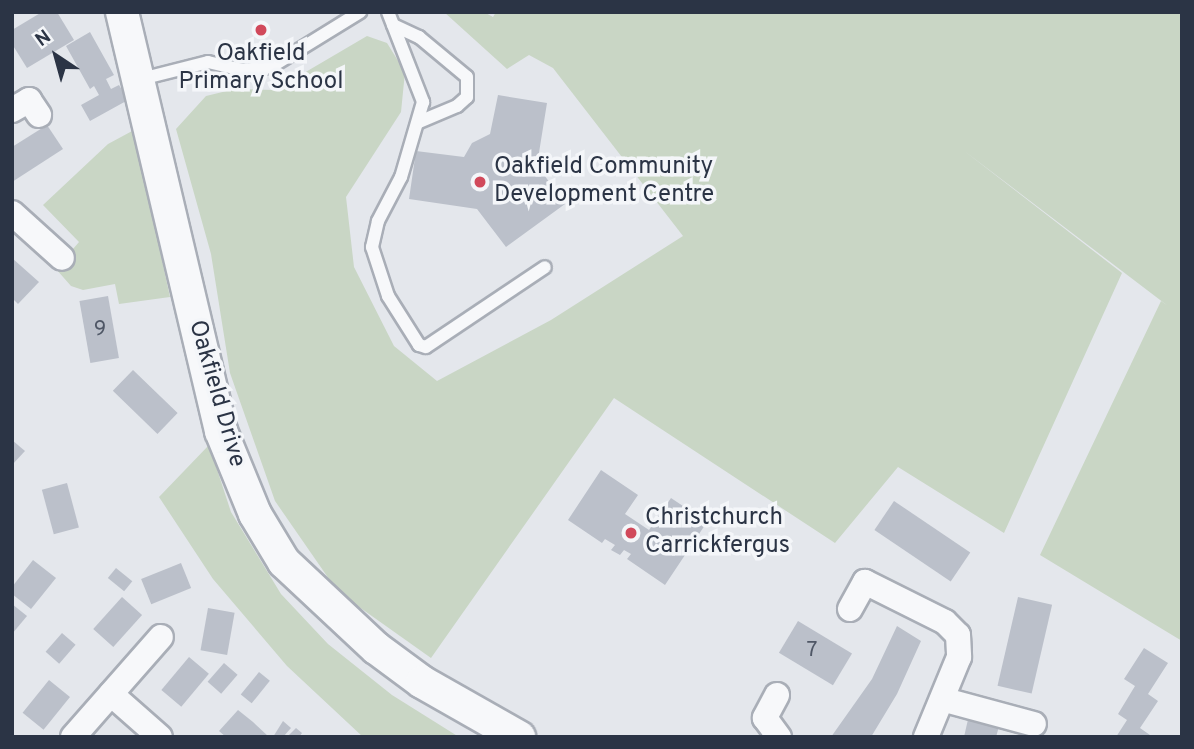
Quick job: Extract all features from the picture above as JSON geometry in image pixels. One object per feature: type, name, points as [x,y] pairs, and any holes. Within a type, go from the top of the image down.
[{"type":"street","name":"Oakfield Drive","points":[[122,12],[141,79],[221,431],[255,514],[284,562],[376,648],[422,682],[519,737]]},
{"type":"street","points":[[12,213],[62,258]]},
{"type":"street","points":[[850,609],[865,582],[954,630],[961,652],[945,700],[926,737]]},
{"type":"street","points":[[74,737],[161,637]]},
{"type":"street","points":[[111,694],[160,737]]},
{"type":"street","points":[[767,730],[777,695]]},
{"type":"street","points":[[945,700],[1034,724]]},
{"type":"lane","points":[[141,79],[208,62],[243,70],[271,67],[360,12]]},
{"type":"lane","points":[[388,12],[423,102],[419,122],[372,247],[388,296],[419,345],[437,343],[545,267]]},
{"type":"lane","points":[[393,25],[419,37],[467,77],[467,97],[457,106],[419,122]]},
{"type":"green space","points":[[444,12],[484,12],[493,17],[496,12],[1182,12],[1182,641],[1040,555],[1161,301],[1168,306],[963,150],[1122,273],[1004,533],[898,467],[835,543],[614,398],[431,658],[338,592],[275,501],[230,373],[211,254],[176,129],[206,96],[235,89],[275,90],[367,36],[387,43],[405,72],[401,112],[346,197],[354,267],[394,346],[437,381],[551,320],[683,236],[553,68],[529,55],[507,69]]},
{"type":"green space","points":[[134,130],[170,297],[119,304],[115,284],[83,290],[71,286],[56,269],[79,242],[43,205],[108,144]]},
{"type":"green space","points":[[209,445],[231,512],[281,594],[328,644],[392,695],[459,737],[363,737],[287,666],[213,579],[159,497]]},
{"type":"building","points":[[42,12],[57,12],[74,40],[27,68],[12,44],[12,30]]},
{"type":"building","points":[[90,32],[114,75],[106,79],[111,89],[119,85],[128,100],[90,121],[81,105],[99,95],[94,86],[90,89],[66,46]]},
{"type":"building","name":"Oakfield Community Development Centre","points":[[498,95],[547,103],[537,165],[565,204],[506,247],[477,209],[409,199],[416,151],[464,157],[472,143],[490,134]]},
{"type":"building","points":[[47,125],[63,149],[12,182],[12,147]]},
{"type":"building","points":[[12,258],[39,282],[18,304],[12,298]]},
{"type":"building","points":[[108,296],[119,358],[90,363],[79,301]]},
{"type":"building","points":[[133,370],[178,413],[157,434],[113,391]]},
{"type":"building","points":[[12,440],[25,451],[12,465]]},
{"type":"building","points":[[601,470],[638,495],[625,514],[649,530],[671,498],[707,522],[665,585],[627,559],[631,554],[624,550],[620,555],[611,550],[615,545],[605,539],[602,543],[568,520]]},
{"type":"building","points":[[67,483],[79,527],[54,534],[42,490]]},
{"type":"building","points":[[894,501],[970,552],[951,581],[874,530]]},
{"type":"building","points":[[33,560],[56,578],[31,609],[12,594],[12,587]]},
{"type":"building","points":[[181,563],[191,588],[151,604],[141,579]]},
{"type":"building","points":[[116,568],[132,581],[124,591],[108,578]]},
{"type":"building","points":[[122,597],[142,615],[113,647],[93,629]]},
{"type":"building","points":[[1018,597],[1052,605],[1032,694],[998,686]]},
{"type":"building","points":[[12,604],[27,616],[12,634]]},
{"type":"building","points":[[208,608],[235,613],[227,655],[201,650]]},
{"type":"building","points":[[798,621],[852,653],[833,685],[779,653]]},
{"type":"building","points":[[897,626],[921,641],[897,694],[871,737],[831,737],[872,679]]},
{"type":"building","points":[[62,633],[76,645],[59,664],[46,652]]},
{"type":"building","points":[[1144,648],[1168,663],[1148,694],[1158,701],[1140,728],[1150,735],[1116,737],[1127,720],[1118,714],[1135,686],[1124,679]]},
{"type":"building","points":[[189,657],[209,674],[181,707],[161,690]]},
{"type":"building","points":[[224,663],[238,675],[221,694],[208,682]]},
{"type":"building","points":[[259,672],[270,681],[252,703],[241,695]]},
{"type":"building","points":[[49,680],[70,697],[44,730],[23,713]]},
{"type":"building","points":[[238,710],[269,737],[226,737],[219,731]]},
{"type":"building","points":[[969,715],[1000,723],[996,737],[964,737]]},
{"type":"building","points":[[283,721],[291,728],[283,737],[273,737]]},
{"type":"building","points":[[296,728],[302,733],[299,737],[287,737]]},
{"type":"place","name":"Oakfield Primary School","points":[[261,30]]},
{"type":"place","name":"Oakfield Community Development Centre","points":[[480,182]]},
{"type":"place","name":"Christchurch Carrickfergus","points":[[631,533]]}]
